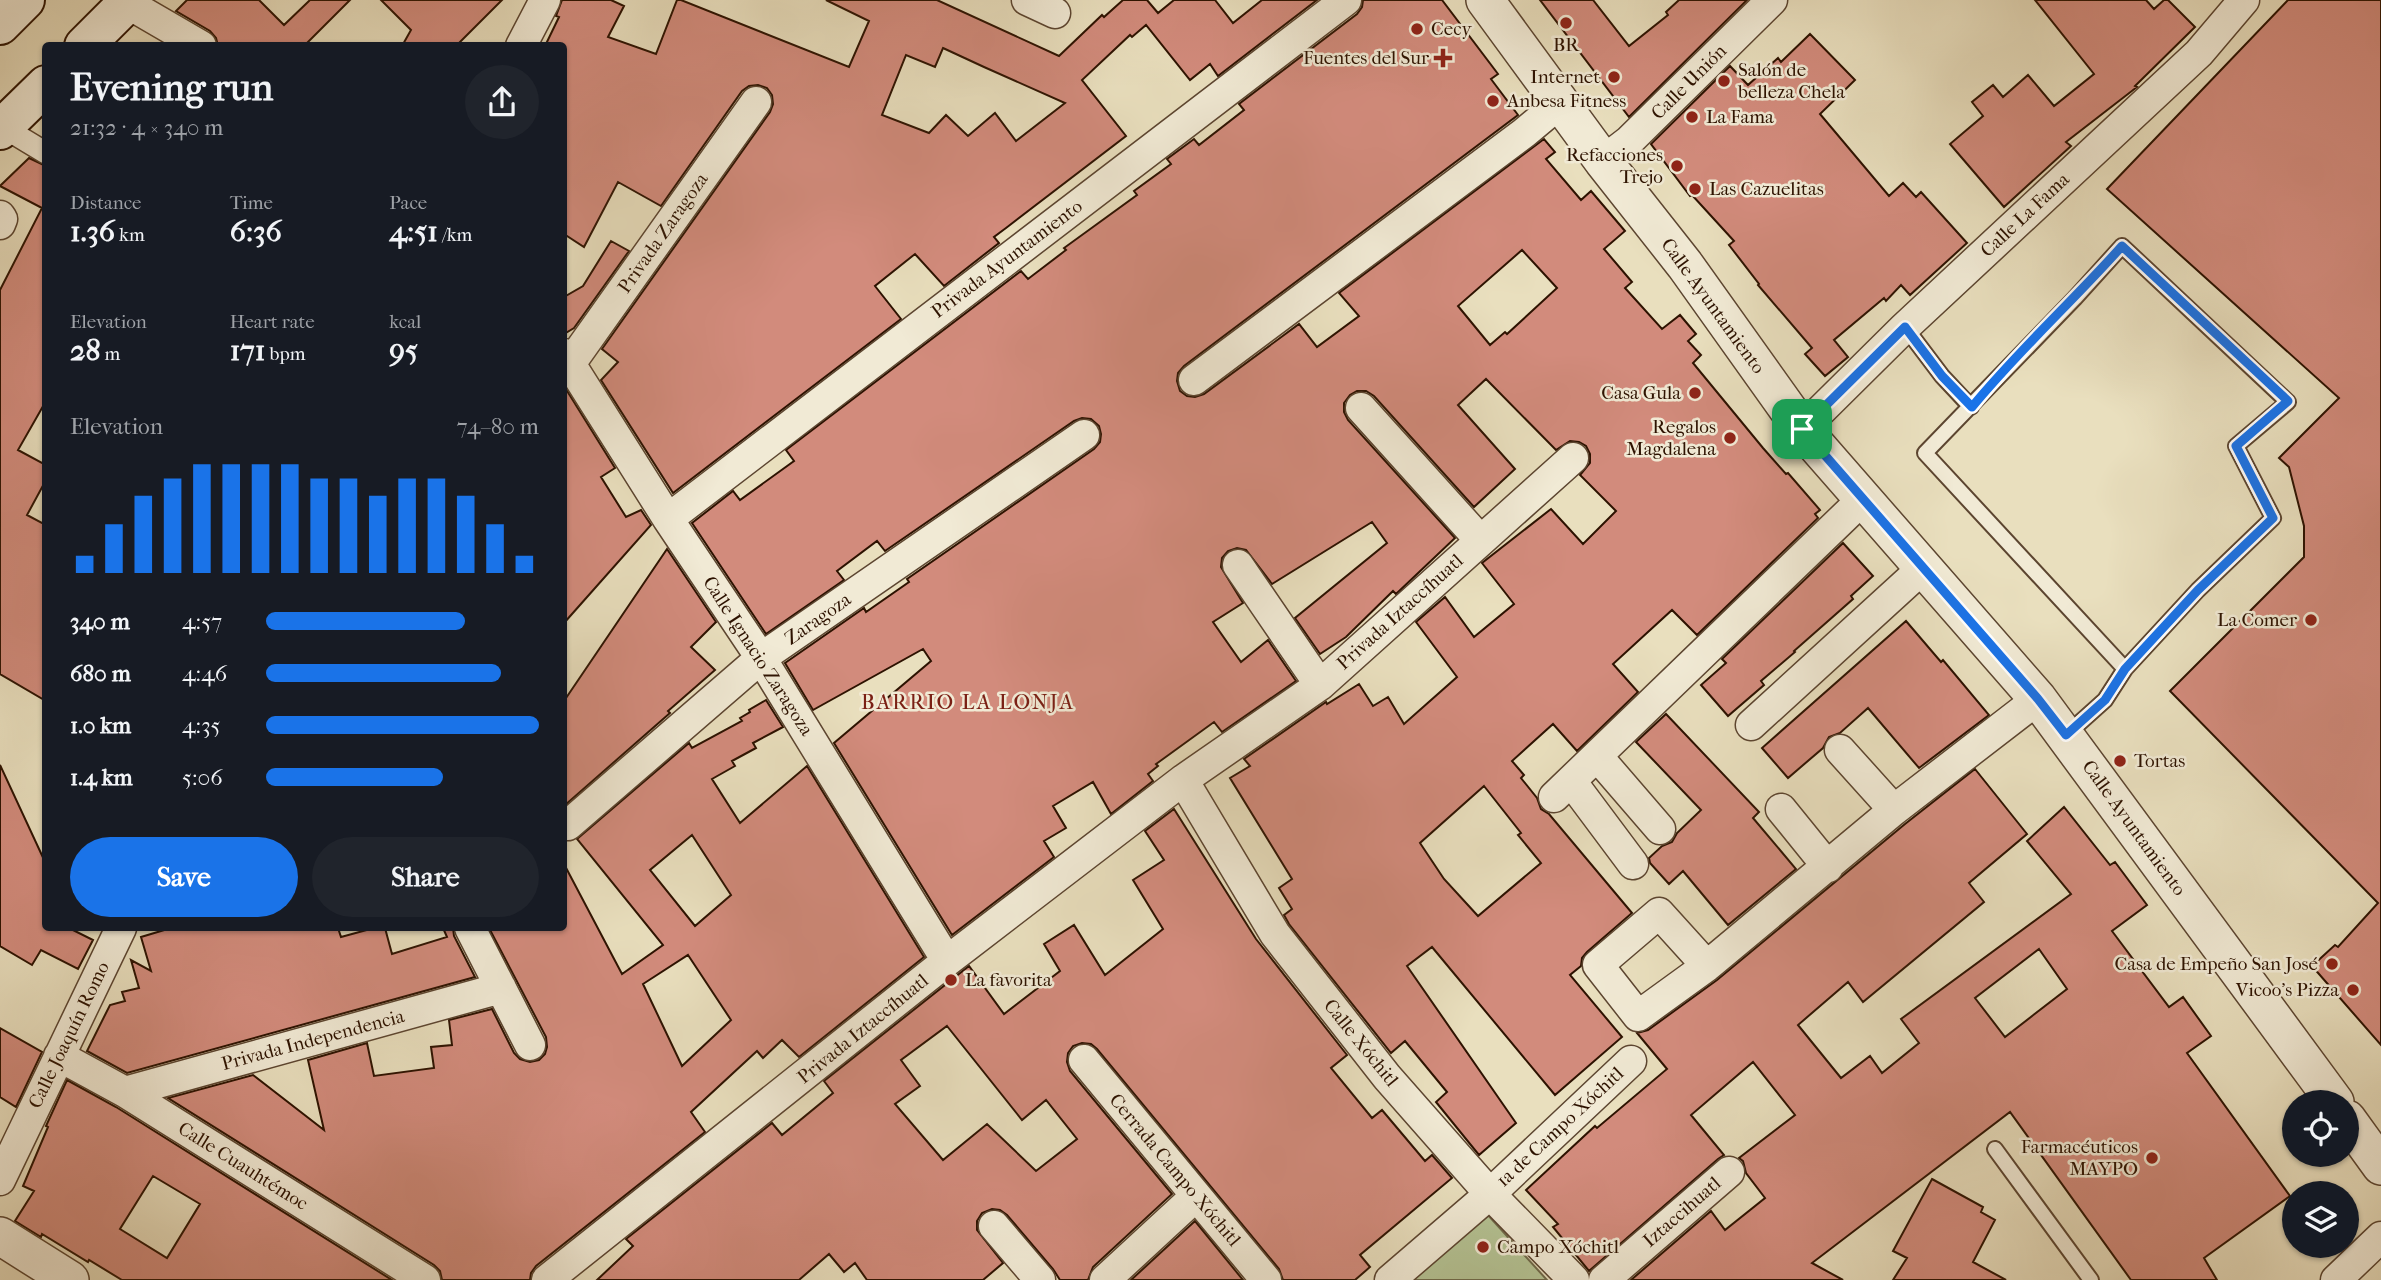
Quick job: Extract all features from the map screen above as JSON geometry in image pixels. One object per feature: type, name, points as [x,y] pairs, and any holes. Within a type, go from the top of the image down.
[{"type":"main road","points":[[0,25],[25,0]]},
{"type":"main road","points":[[89,42],[128,2]]},
{"type":"main road","points":[[1,129],[42,89]]},
{"type":"street","points":[[524,42],[545,0]]},
{"type":"street","points":[[1027,0],[1055,13]]},
{"type":"street","name":"Privada Ayuntamiento","points":[[668,519],[1346,0]]},
{"type":"street","name":"Calle Ayuntamiento","points":[[1485,0],[1603,161],[1685,265],[1802,429],[2038,699],[2066,735],[2325,1090]]},
{"type":"street","name":"Calle Unión","points":[[1603,161],[1629,141],[1772,0]]},
{"type":"street","name":"Calle La Fama","points":[[1802,429],[1905,327],[2199,53],[2244,0]]},
{"type":"street","points":[[128,2],[194,42]]},
{"type":"street","name":"Privada Zaragoza","points":[[567,359],[756,102]]},
{"type":"street","points":[[1194,380],[1524,133],[1561,102]]},
{"type":"street","points":[[1,129],[42,151]]},
{"type":"street","points":[[0,216],[0,223]]},
{"type":"street","name":"Calle Ignacio Zaragoza","points":[[567,359],[668,519],[761,658],[947,961]]},
{"type":"street","name":"Privada Iztaccíhuatl","points":[[1361,408],[1480,540]]},
{"type":"street","name":"Zaragoza","points":[[568,825],[761,658],[1084,435]]},
{"type":"street","name":"Privada Iztaccíhuatl","points":[[547,1280],[947,961],[1183,780],[1320,685],[1573,458]]},
{"type":"street","points":[[1633,864],[1562,789],[1863,499]]},
{"type":"street","name":"Privada Iztaccíhuatl","points":[[1238,565],[1320,685]]},
{"type":"street","points":[[1751,724],[1923,568]]},
{"type":"street","points":[[1707,967],[1894,810],[2038,699]]},
{"type":"street","points":[[1840,750],[1894,810]]},
{"type":"street","points":[[1597,756],[1660,829]]},
{"type":"street","name":"Calle Xóchitl","points":[[1183,780],[1275,934],[1387,1077],[1490,1194],[1574,1280]]},
{"type":"street","points":[[1781,809],[1828,867]]},
{"type":"street","name":"Calle Joaquín Romo","points":[[0,1180],[120,931]]},
{"type":"street","points":[[472,931],[530,1045]]},
{"type":"street","name":"Privada Independencia","points":[[125,1092],[500,988]]},
{"type":"street","name":"Calle Cuauhtémoc","points":[[59,1056],[125,1092],[425,1280]]},
{"type":"street","name":"Cerrada Campo Xóchitl","points":[[1084,1060],[1266,1280]]},
{"type":"street","name":"1a de Campo Xóchitl","points":[[1390,1280],[1490,1194],[1631,1061]]},
{"type":"street","points":[[2359,1136],[2381,1166]]},
{"type":"street","name":"Iztaccihuatl","points":[[1604,1280],[1729,1172]]},
{"type":"street","points":[[1105,1280],[1196,1196]]},
{"type":"street","points":[[994,1226],[1040,1280]]},
{"type":"street","points":[[0,1237],[71,1280]]},
{"type":"street","points":[[2336,1280],[2381,1237]]},
{"type":"lane","points":[[2066,735],[2105,700],[2125,669],[2198,590],[2273,518],[2236,446],[2288,401],[2122,246],[1972,407],[1925,453],[2125,669]]},
{"type":"lane","points":[[1905,327],[1942,376],[1972,407]]},
{"type":"lane","points":[[1995,1149],[2091,1280]]},
{"type":"green space","name":"Campo Xóchitl","points":[[1487,1214],[1547,1280],[1411,1280]]},
{"type":"building","points":[[187,0],[259,0],[284,25],[310,0],[350,0],[308,42],[217,42],[210,31],[176,11]]},
{"type":"building","points":[[381,0],[502,0],[460,42],[404,42],[411,30]]},
{"type":"building","points":[[562,0],[611,0],[624,6],[608,37],[656,54],[677,0],[681,0],[849,67],[869,21],[826,0],[937,0],[1059,56],[1102,15],[1104,17],[1123,0],[1147,0],[1158,13],[1174,0],[1215,0],[1233,23],[1262,0],[1317,0],[1218,76],[1210,64],[1190,80],[1146,25],[1132,37],[1130,35],[1082,80],[1126,136],[994,237],[999,243],[944,286],[915,254],[875,286],[901,319],[673,493],[601,380],[618,362],[602,349],[770,112],[772,95],[767,88],[758,85],[749,86],[742,91],[661,206],[618,182],[584,247],[567,236],[567,42],[547,42],[559,17],[556,16]],"holes":[[[943,48],[1065,103],[1016,141],[995,113],[968,136],[946,115],[929,133],[882,115],[906,55],[935,67]]]},
{"type":"building","points":[[1363,0],[1442,0],[1498,74],[1491,79],[1518,115],[1184,366],[1178,373],[1180,391],[1195,397],[1204,394],[1299,324],[1317,347],[1359,316],[1339,293],[1544,139],[1555,152],[1546,159],[1581,200],[1591,191],[1625,231],[1604,249],[1632,282],[1625,288],[1662,329],[1680,315],[1696,334],[1688,341],[1701,355],[1693,363],[1763,448],[1820,510],[1815,514],[1818,518],[1697,635],[1672,610],[1613,664],[1638,692],[1577,751],[1553,724],[1512,761],[1524,775],[1521,778],[1537,798],[1541,809],[1549,814],[1632,913],[1587,952],[1582,958],[1581,966],[1570,975],[1622,1037],[1555,1095],[1432,947],[1407,966],[1516,1123],[1479,1155],[1436,1102],[1447,1092],[1405,1041],[1391,1053],[1289,924],[1284,915],[1292,909],[1279,888],[1292,879],[1230,778],[1250,766],[1244,759],[1326,702],[1327,704],[1359,684],[1373,706],[1388,697],[1404,724],[1457,677],[1416,622],[1445,597],[1474,637],[1514,604],[1482,563],[1551,509],[1583,544],[1616,511],[1580,475],[1590,463],[1586,446],[1570,441],[1556,450],[1486,379],[1458,405],[1515,469],[1474,507],[1374,396],[1366,391],[1357,391],[1350,395],[1344,403],[1348,420],[1455,538],[1396,594],[1393,591],[1346,637],[1320,654],[1295,618],[1387,543],[1372,522],[1272,584],[1246,550],[1237,548],[1228,551],[1222,558],[1221,567],[1243,603],[1213,622],[1241,662],[1268,640],[1296,681],[1222,732],[1214,722],[1156,764],[1158,766],[1148,774],[1153,781],[1111,814],[1093,782],[1053,806],[1066,828],[1044,841],[1054,857],[952,935],[834,743],[931,661],[923,649],[813,710],[785,663],[864,608],[866,612],[909,582],[907,579],[1094,449],[1100,442],[1099,426],[1091,419],[1074,421],[885,551],[877,541],[837,571],[844,580],[766,634],[692,523],[733,491],[740,500],[794,461],[786,450],[1021,271],[1028,279],[1066,250],[1064,248],[1137,195],[1134,191],[1171,164],[1167,159],[1194,139],[1199,145],[1244,110],[1239,104],[1357,14]],"holes":[[[1522,250],[1557,288],[1507,334],[1505,332],[1490,345],[1458,306]],[[1484,786],[1541,863],[1478,916],[1444,879],[1420,843]]]},
{"type":"building","points":[[1540,0],[1593,0],[1629,46],[1668,15],[1666,12],[1679,0],[1747,0],[1629,117]]},
{"type":"building","points":[[2035,0],[2146,0],[2154,9],[2164,0],[2168,0],[2195,27],[2135,86],[2137,87],[2066,142],[2071,146],[2004,207],[1950,144],[1983,116],[1972,102],[1993,85],[2003,97],[2028,75],[2054,106],[2094,74]]},
{"type":"building","points":[[2288,0],[2381,0],[2381,1045],[2312,966],[2335,945],[2338,947],[2378,903],[2170,691],[2304,557],[2304,526],[2289,467],[2279,458],[2339,398],[2107,189]]},
{"type":"building","points":[[1810,34],[1855,80],[1820,114],[1889,196],[1903,183],[1916,197],[1921,192],[1967,243],[1910,295],[1901,285],[1886,301],[1884,298],[1834,340],[1848,357],[1825,376],[1805,354],[1812,348],[1758,285],[1729,245],[1734,241],[1692,195],[1690,196],[1651,144],[1730,66],[1748,85],[1778,58],[1781,62]]},
{"type":"building","points":[[29,158],[42,164],[42,208],[0,186]]},
{"type":"building","points":[[42,208],[42,408],[18,450],[42,463],[42,487],[27,515],[42,523],[42,699],[0,674],[0,290]]},
{"type":"building","points":[[611,241],[629,251],[574,328],[567,332],[567,295],[583,286]]},
{"type":"building","points":[[567,391],[615,468],[601,477],[626,517],[641,510],[651,525],[567,620]]},
{"type":"building","points":[[1843,543],[1873,576],[1851,596],[1853,599],[1761,681],[1764,685],[1728,716],[1701,685],[1726,663],[1722,659]]},
{"type":"building","points":[[667,549],[716,622],[691,647],[715,670],[567,803],[567,697]]},
{"type":"building","points":[[1906,621],[1989,715],[1919,768],[1868,708],[1840,733],[1829,737],[1823,748],[1788,778],[1762,748]]},
{"type":"building","points":[[766,700],[783,727],[753,743],[756,748],[732,761],[735,766],[712,779],[740,823],[807,766],[924,957],[799,1057],[782,1040],[763,1058],[757,1051],[691,1112],[705,1132],[536,1266],[530,1280],[442,1280],[440,1271],[434,1265],[168,1098],[253,1075],[324,1130],[308,1060],[367,1043],[374,1076],[434,1068],[431,1047],[452,1045],[449,1020],[492,1009],[514,1053],[520,1059],[530,1062],[539,1060],[545,1054],[546,1037],[491,931],[567,931],[567,870],[622,974],[663,945],[577,839],[689,743],[692,748],[742,721],[740,718],[750,712],[749,710]],"holes":[[[692,835],[731,895],[695,926],[650,870]],[[688,955],[731,1020],[682,1066],[643,984]]]},
{"type":"building","points":[[1666,714],[1759,812],[1753,818],[1796,869],[1728,925],[1683,871],[1669,884],[1650,863],[1649,858],[1662,846],[1672,842],[1677,833],[1701,810],[1636,742]]},
{"type":"building","points":[[0,765],[42,855],[42,931],[75,931],[93,940],[78,969],[41,950],[32,965],[0,946]]},
{"type":"building","points":[[1975,769],[2027,834],[1969,883],[1984,902],[1863,1002],[1848,982],[1798,1025],[1841,1078],[1870,1056],[1882,1073],[1919,1043],[1901,1019],[2071,894],[2027,841],[2064,807],[2110,865],[2115,862],[2147,905],[2112,931],[2169,1007],[2183,997],[2211,1036],[2187,1053],[2282,1185],[2282,1202],[2204,1258],[2217,1280],[2131,1280],[2010,1112],[1812,1263],[1843,1280],[1631,1280],[1711,1211],[1725,1230],[1765,1198],[1746,1173],[1743,1161],[1739,1158],[1795,1115],[1753,1062],[1691,1115],[1724,1155],[1589,1271],[1553,1227],[1558,1224],[1526,1190],[1595,1126],[1597,1128],[1667,1069],[1637,1033],[1648,1030],[1717,980]],"holes":[[[2039,949],[2067,989],[2005,1037],[1975,998]]]},
{"type":"building","points":[[1174,809],[1256,939],[1347,1055],[1331,1068],[1372,1118],[1382,1110],[1425,1161],[1432,1155],[1452,1178],[1360,1255],[1370,1267],[1355,1280],[1283,1280],[1279,1269],[1097,1049],[1091,1044],[1082,1043],[1073,1046],[1068,1053],[1070,1071],[1172,1194],[1093,1267],[1088,1280],[1060,1280],[1007,1215],[992,1209],[982,1213],[977,1221],[977,1230],[1003,1263],[983,1280],[867,1280],[855,1263],[844,1272],[829,1254],[799,1280],[597,1280],[633,1246],[626,1239],[772,1123],[782,1135],[833,1093],[824,1081],[969,966],[1004,1014],[1060,971],[1044,944],[1074,925],[1105,975],[1163,929],[1133,880],[1164,860],[1145,831]],"holes":[[[947,1026],[1022,1120],[1046,1100],[1077,1139],[1036,1171],[987,1124],[943,1160],[895,1104],[920,1086],[901,1060]]]},
{"type":"building","points":[[161,931],[339,931],[341,937],[363,931],[386,931],[392,954],[447,937],[444,931],[453,931],[475,977],[127,1073],[87,1051],[110,1005],[125,1001],[122,992],[139,988],[131,960],[151,971],[141,937]]},
{"type":"building","points":[[0,1028],[42,1052],[16,1107],[0,1097]]},
{"type":"building","points":[[67,1080],[116,1107],[392,1280],[122,1280],[15,1221],[34,1191],[23,1186],[48,1127],[46,1126]],"holes":[[[153,1176],[200,1204],[167,1258],[120,1229]]]},
{"type":"building","points":[[1932,1179],[1983,1207],[1981,1212],[1995,1220],[1973,1262],[2006,1280],[1893,1280],[1907,1258],[1893,1251]]},
{"type":"building","points":[[1195,1221],[1243,1280],[1131,1280]]},
{"type":"place","name":"BR","points":[[1566,23]]},
{"type":"place","name":"Cecy","points":[[1417,29]]},
{"type":"place","name":"Fuentes del Sur","points":[[1443,58]]},
{"type":"place","name":"Internet","points":[[1614,77]]},
{"type":"place","name":"Salón de belleza Chela","points":[[1724,81]]},
{"type":"place","name":"Anbesa Fitness","points":[[1493,101]]},
{"type":"place","name":"La Fama","points":[[1692,117]]},
{"type":"place","name":"Refacciones Trejo","points":[[1677,166]]},
{"type":"place","name":"Las Cazuelitas","points":[[1695,189]]},
{"type":"place","name":"Casa Gula","points":[[1695,393]]},
{"type":"place","name":"Regalos Magdalena","points":[[1730,438]]},
{"type":"place","name":"La Comer","points":[[2311,620]]},
{"type":"place","name":"Tortas","points":[[2120,761]]},
{"type":"place","name":"Casa de Empeño San José","points":[[2332,964]]},
{"type":"place","name":"La favorita","points":[[951,980]]},
{"type":"place","name":"Vicoo's Pizza","points":[[2353,990]]},
{"type":"place","name":"Farmacéuticos MAYPO","points":[[2152,1158]]},
{"type":"place","name":"Campo Xóchitl","points":[[1483,1247]]},
{"type":"district","name":"BARRIO LA LONJA","points":[[968,702]]},
{"type":"route","points":[[2122,246],[2288,401],[2236,446],[2273,518],[2198,590],[2125,669],[2105,700],[2066,735],[2038,699],[1802,429],[1905,327],[1942,376],[1972,407],[2122,246]]}]
